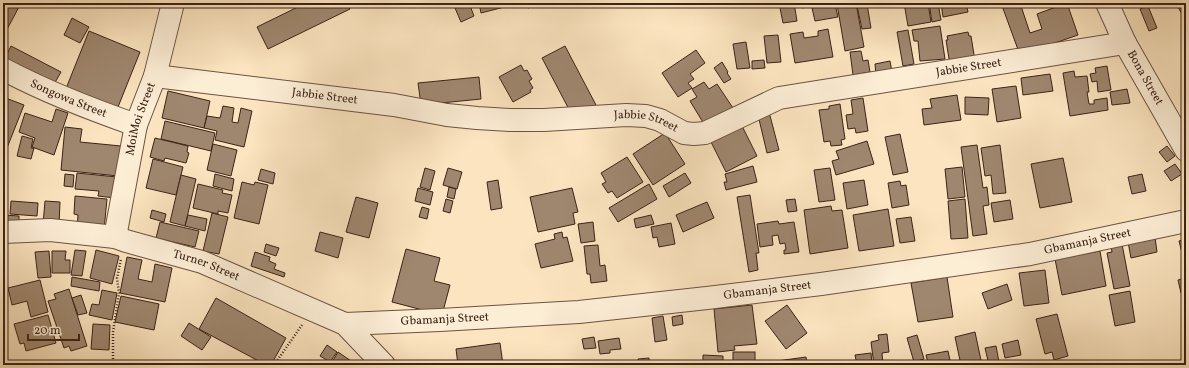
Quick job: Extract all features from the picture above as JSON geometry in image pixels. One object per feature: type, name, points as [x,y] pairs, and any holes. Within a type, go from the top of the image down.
[{"type":"street","name":"MoiMoi Street","points":[[121,239],[136,125],[155,76],[174,3]]},
{"type":"street","name":"Bona Street","points":[[1107,3],[1125,43],[1186,150]]},
{"type":"street","name":"Jabbie Street","points":[[155,76],[394,105],[447,115],[477,118],[544,120],[626,115],[646,116],[660,120],[684,132],[694,134],[706,133],[779,98],[1125,43]]},
{"type":"street","name":"Songowa Street","points":[[3,69],[26,81],[79,104],[136,125]]},
{"type":"street","name":"Gbamanja Street","points":[[345,324],[579,312],[722,297],[1030,254],[1186,221]]},
{"type":"street","name":"Turner Street","points":[[3,232],[50,230],[121,239],[202,262],[345,324],[384,365]]},
{"type":"path","points":[[113,365],[113,332],[118,293],[117,278],[121,239]]},
{"type":"path","points":[[274,365],[313,310]]},
{"type":"building","points":[[3,3],[21,3],[3,37]]},
{"type":"building","points":[[306,3],[347,3],[350,9],[268,49],[257,27]]},
{"type":"building","points":[[469,3],[474,16],[461,22],[455,8]]},
{"type":"building","points":[[479,3],[520,3],[481,13]]},
{"type":"building","points":[[526,3],[541,3],[528,8]]},
{"type":"building","points":[[779,3],[794,3],[797,21],[783,23]]},
{"type":"building","points":[[801,3],[827,3],[802,8]]},
{"type":"building","points":[[856,3],[864,47],[845,51],[837,4]]},
{"type":"building","points":[[904,3],[928,3],[931,22],[908,26]]},
{"type":"building","points":[[929,3],[938,3],[941,20],[932,22]]},
{"type":"building","points":[[941,3],[966,3],[968,12],[943,17]]},
{"type":"building","points":[[1001,3],[1020,3],[1030,33],[1042,29],[1037,14],[1067,3],[1078,35],[1020,55]]},
{"type":"building","points":[[1186,3],[1186,14],[1183,16],[1178,7]]},
{"type":"building","points":[[835,4],[838,17],[815,21],[812,8]]},
{"type":"building","points":[[867,4],[871,28],[862,29],[857,6]]},
{"type":"building","points":[[1148,6],[1157,28],[1149,31],[1140,9]]},
{"type":"building","points":[[72,18],[89,27],[80,43],[64,35]]},
{"type":"building","points":[[940,26],[945,59],[920,61],[918,41],[914,41],[912,30]]},
{"type":"building","points":[[828,29],[833,57],[795,63],[790,34],[803,32],[804,38],[818,36],[818,31]]},
{"type":"building","points":[[908,30],[914,64],[903,66],[897,32]]},
{"type":"building","points":[[89,31],[140,52],[116,112],[65,91]]},
{"type":"building","points":[[968,32],[969,36],[971,36],[975,61],[950,65],[946,40],[948,40],[947,36]]},
{"type":"building","points":[[778,35],[781,62],[767,63],[764,36]]},
{"type":"building","points":[[746,42],[750,68],[737,69],[733,44]]},
{"type":"building","points":[[11,46],[61,72],[53,86],[4,60]]},
{"type":"building","points":[[565,46],[596,105],[573,117],[542,58]]},
{"type":"building","points":[[696,50],[705,63],[690,74],[694,79],[688,83],[692,88],[678,97],[662,73]]},
{"type":"building","points":[[861,51],[863,61],[868,60],[870,72],[853,75],[850,52]]},
{"type":"building","points":[[764,60],[765,68],[752,69],[752,61]]},
{"type":"building","points":[[890,61],[892,72],[876,75],[875,64]]},
{"type":"building","points":[[722,62],[731,79],[724,83],[714,68]]},
{"type":"building","points":[[521,65],[524,71],[527,70],[532,79],[529,81],[533,88],[530,90],[531,92],[513,102],[499,77]]},
{"type":"building","points":[[1107,66],[1111,90],[1098,92],[1097,81],[1092,82],[1090,74],[1096,73],[1095,68]]},
{"type":"building","points":[[1074,71],[1075,77],[1087,76],[1089,104],[1094,104],[1094,100],[1107,98],[1108,110],[1070,116],[1063,73]]},
{"type":"building","points":[[1050,74],[1053,91],[1023,95],[1021,78]]},
{"type":"building","points":[[479,77],[481,99],[421,105],[418,83]]},
{"type":"building","points":[[704,82],[709,89],[717,84],[735,111],[707,129],[690,101],[697,97],[692,89]]},
{"type":"building","points":[[1016,86],[1021,118],[997,122],[992,89]]},
{"type":"building","points":[[1127,89],[1130,103],[1112,105],[1110,92]]},
{"type":"building","points":[[168,91],[210,101],[204,128],[162,118]]},
{"type":"building","points":[[957,95],[961,120],[924,125],[922,109],[932,108],[930,99]]},
{"type":"building","points":[[3,97],[24,105],[5,153],[3,152]]},
{"type":"building","points":[[965,97],[989,98],[988,115],[965,114]]},
{"type":"building","points":[[863,98],[868,131],[856,133],[855,128],[848,129],[846,115],[853,114],[851,100]]},
{"type":"building","points":[[840,104],[845,139],[841,140],[842,145],[831,146],[830,141],[824,142],[819,110],[829,109],[829,106]]},
{"type":"building","points":[[223,106],[234,108],[232,122],[238,123],[241,108],[252,111],[244,147],[215,140],[217,131],[204,128],[207,116],[220,118]]},
{"type":"building","points":[[56,109],[68,113],[54,155],[32,147],[35,138],[19,132],[25,113],[52,122]]},
{"type":"building","points":[[769,112],[779,150],[767,153],[758,115]]},
{"type":"building","points":[[165,121],[215,133],[211,151],[161,139]]},
{"type":"building","points":[[742,126],[757,156],[726,172],[711,142]]},
{"type":"building","points":[[65,127],[82,129],[80,142],[121,146],[118,176],[61,170]]},
{"type":"building","points":[[665,133],[685,164],[653,185],[633,154]]},
{"type":"building","points":[[900,134],[908,172],[893,175],[885,137]]},
{"type":"building","points":[[22,136],[33,139],[31,148],[34,148],[31,159],[17,156]]},
{"type":"building","points":[[155,138],[188,146],[187,152],[189,153],[186,163],[165,158],[164,161],[150,157]]},
{"type":"building","points":[[867,141],[874,164],[836,175],[832,161],[839,159],[836,151]]},
{"type":"building","points":[[213,144],[237,150],[231,176],[207,170]]},
{"type":"building","points":[[977,145],[983,188],[987,187],[989,205],[983,206],[987,234],[973,236],[961,147]]},
{"type":"building","points":[[1000,145],[1006,193],[993,194],[991,175],[985,176],[981,148]]},
{"type":"building","points":[[1167,146],[1175,156],[1167,162],[1159,152]]},
{"type":"building","points":[[627,157],[643,182],[617,198],[612,191],[608,193],[602,184],[606,182],[601,173]]},
{"type":"building","points":[[1063,158],[1072,202],[1040,208],[1031,164]]},
{"type":"building","points":[[153,159],[183,167],[176,195],[146,188]]},
{"type":"building","points":[[1175,164],[1182,174],[1171,181],[1164,171]]},
{"type":"building","points":[[753,166],[757,182],[726,190],[724,182],[727,182],[725,174]]},
{"type":"building","points":[[962,167],[965,197],[948,199],[945,169]]},
{"type":"building","points":[[425,168],[435,171],[430,190],[420,187]]},
{"type":"building","points":[[448,168],[462,172],[457,189],[443,185]]},
{"type":"building","points":[[830,168],[835,200],[819,202],[814,170]]},
{"type":"building","points":[[261,169],[275,173],[273,184],[258,180]]},
{"type":"building","points":[[77,173],[117,177],[115,198],[98,196],[99,191],[75,189]]},
{"type":"building","points":[[685,173],[691,183],[669,197],[663,186]]},
{"type":"building","points":[[65,174],[74,175],[73,187],[64,186]]},
{"type":"building","points":[[215,174],[234,179],[232,191],[213,186]]},
{"type":"building","points":[[1142,174],[1146,191],[1132,194],[1128,177]]},
{"type":"building","points":[[181,175],[196,179],[185,226],[170,222]]},
{"type":"building","points":[[498,180],[502,208],[491,210],[487,182]]},
{"type":"building","points":[[864,180],[868,205],[847,209],[843,183]]},
{"type":"building","points":[[900,181],[901,186],[906,185],[909,205],[892,208],[888,183]]},
{"type":"building","points":[[242,182],[254,185],[255,182],[268,185],[259,224],[234,218]]},
{"type":"building","points":[[198,184],[223,190],[222,193],[232,195],[228,213],[218,211],[218,214],[193,208]]},
{"type":"building","points":[[649,184],[657,199],[618,222],[609,208]]},
{"type":"building","points":[[449,187],[456,189],[454,199],[447,197]]},
{"type":"building","points":[[418,188],[433,192],[430,205],[415,201]]},
{"type":"building","points":[[572,188],[578,212],[573,213],[575,224],[538,232],[530,197]]},
{"type":"building","points":[[750,195],[759,253],[756,253],[758,270],[749,272],[737,197]]},
{"type":"building","points":[[75,196],[107,199],[104,230],[77,228],[78,215],[74,214]]},
{"type":"building","points":[[356,197],[378,203],[369,238],[346,232]]},
{"type":"building","points":[[446,199],[453,201],[450,213],[443,211]]},
{"type":"building","points":[[795,199],[797,211],[788,212],[786,200]]},
{"type":"building","points":[[965,199],[968,238],[951,239],[948,201]]},
{"type":"building","points":[[1010,200],[1013,219],[994,222],[991,203]]},
{"type":"building","points":[[11,201],[38,203],[37,216],[10,214]]},
{"type":"building","points":[[45,201],[60,202],[59,225],[43,224]]},
{"type":"building","points":[[707,202],[714,218],[683,232],[676,215]]},
{"type":"building","points":[[831,206],[832,211],[842,210],[848,248],[810,254],[804,210]]},
{"type":"building","points":[[422,207],[429,209],[427,219],[419,217]]},
{"type":"building","points":[[888,209],[894,246],[859,251],[853,215]]},
{"type":"building","points":[[152,210],[166,214],[164,222],[150,218]]},
{"type":"building","points":[[212,213],[228,217],[219,254],[203,251]]},
{"type":"building","points":[[3,215],[19,216],[19,228],[3,227]]},
{"type":"building","points":[[188,215],[207,219],[205,231],[185,226]]},
{"type":"building","points":[[651,215],[654,224],[636,228],[634,219]]},
{"type":"building","points":[[911,217],[915,241],[900,243],[896,219]]},
{"type":"building","points":[[778,221],[779,224],[794,222],[799,252],[784,254],[784,250],[786,250],[785,243],[780,244],[778,235],[772,236],[773,245],[760,247],[757,224]]},
{"type":"building","points":[[160,222],[199,231],[195,247],[156,238]]},
{"type":"building","points":[[593,222],[595,241],[581,243],[578,224]]},
{"type":"building","points":[[671,223],[675,244],[659,247],[657,237],[653,238],[651,227]]},
{"type":"building","points":[[320,232],[343,238],[338,258],[315,251]]},
{"type":"building","points":[[562,232],[563,238],[567,237],[573,261],[541,268],[535,244],[555,239],[554,234]]},
{"type":"building","points":[[1155,237],[1157,252],[1131,258],[1128,242]]},
{"type":"building","points":[[1186,239],[1186,260],[1184,261],[1179,241]]},
{"type":"building","points":[[266,244],[279,248],[276,256],[264,252]]},
{"type":"building","points":[[1122,244],[1130,286],[1114,289],[1107,253],[1112,252],[1111,246]]},
{"type":"building","points":[[598,245],[600,266],[605,265],[607,281],[591,283],[590,274],[587,274],[584,246]]},
{"type":"building","points":[[406,249],[440,258],[434,281],[450,285],[442,315],[392,302]]},
{"type":"building","points":[[75,250],[86,251],[82,276],[71,275]]},
{"type":"building","points":[[96,250],[119,256],[112,284],[90,278]]},
{"type":"building","points":[[49,251],[51,277],[38,278],[35,252]]},
{"type":"building","points":[[52,251],[66,251],[65,260],[70,260],[70,273],[52,273]]},
{"type":"building","points":[[1100,251],[1106,286],[1062,295],[1055,259]]},
{"type":"building","points":[[255,252],[270,257],[269,261],[276,264],[274,269],[285,273],[284,277],[251,266]]},
{"type":"building","points":[[127,257],[142,260],[138,279],[152,282],[155,264],[172,268],[165,302],[120,293]]},
{"type":"building","points":[[1045,270],[1049,303],[1024,306],[1019,273]]},
{"type":"building","points":[[72,277],[100,282],[99,291],[71,286]]},
{"type":"building","points":[[947,277],[953,317],[918,322],[911,283]]},
{"type":"building","points":[[1186,278],[1186,292],[1181,293],[1178,280]]},
{"type":"building","points":[[40,280],[48,312],[31,317],[27,301],[12,305],[8,288]]},
{"type":"building","points":[[1007,284],[1012,300],[988,309],[982,293]]},
{"type":"building","points":[[69,289],[87,346],[71,351],[69,346],[64,348],[48,301],[56,299],[54,294]]},
{"type":"building","points":[[102,290],[117,293],[112,320],[89,315],[92,304],[99,305]]},
{"type":"building","points":[[1130,291],[1135,322],[1115,326],[1109,295]]},
{"type":"building","points":[[81,295],[87,313],[78,315],[72,298]]},
{"type":"building","points":[[121,296],[159,304],[154,330],[115,322]]},
{"type":"building","points":[[216,298],[286,338],[271,365],[266,365],[199,329]]},
{"type":"building","points":[[752,305],[757,344],[734,346],[735,350],[718,352],[714,309]]},
{"type":"building","points":[[787,305],[807,333],[786,349],[765,321]]},
{"type":"building","points":[[1057,314],[1068,356],[1054,360],[1052,352],[1045,354],[1036,319]]},
{"type":"building","points":[[48,315],[56,343],[26,351],[24,343],[20,344],[14,324]]},
{"type":"building","points":[[682,315],[683,324],[673,326],[672,317]]},
{"type":"building","points":[[663,316],[667,340],[655,342],[652,318]]},
{"type":"building","points":[[189,323],[211,337],[202,350],[181,336]]},
{"type":"building","points":[[93,324],[110,325],[109,350],[91,349]]},
{"type":"building","points":[[975,332],[982,365],[961,365],[955,337]]},
{"type":"building","points":[[887,334],[889,352],[882,353],[883,365],[874,365],[871,342],[879,340],[878,335]]},
{"type":"building","points":[[917,335],[924,359],[914,362],[907,338]]},
{"type":"building","points":[[594,337],[596,348],[584,349],[582,339]]},
{"type":"building","points":[[619,338],[621,349],[610,350],[610,353],[600,354],[598,341]]},
{"type":"building","points":[[1018,340],[1021,355],[1005,358],[1002,344]]},
{"type":"building","points":[[500,343],[503,365],[458,365],[456,349]]},
{"type":"building","points":[[327,345],[337,352],[330,362],[320,356]]},
{"type":"building","points":[[996,346],[999,362],[989,365],[985,348]]},
{"type":"building","points":[[948,351],[951,365],[918,365],[928,363],[926,355]]},
{"type":"building","points":[[338,352],[357,365],[336,365],[332,362]]},
{"type":"building","points":[[733,352],[755,352],[755,365],[733,365]]},
{"type":"building","points":[[871,353],[872,365],[857,365],[855,355]]},
{"type":"building","points":[[703,355],[723,356],[723,365],[703,365]]},
{"type":"building","points":[[806,357],[807,365],[770,365],[770,362]]},
{"type":"building","points":[[649,358],[649,365],[639,365],[638,359]]},
{"type":"building","points":[[1046,361],[1047,365],[1026,365]]}]
